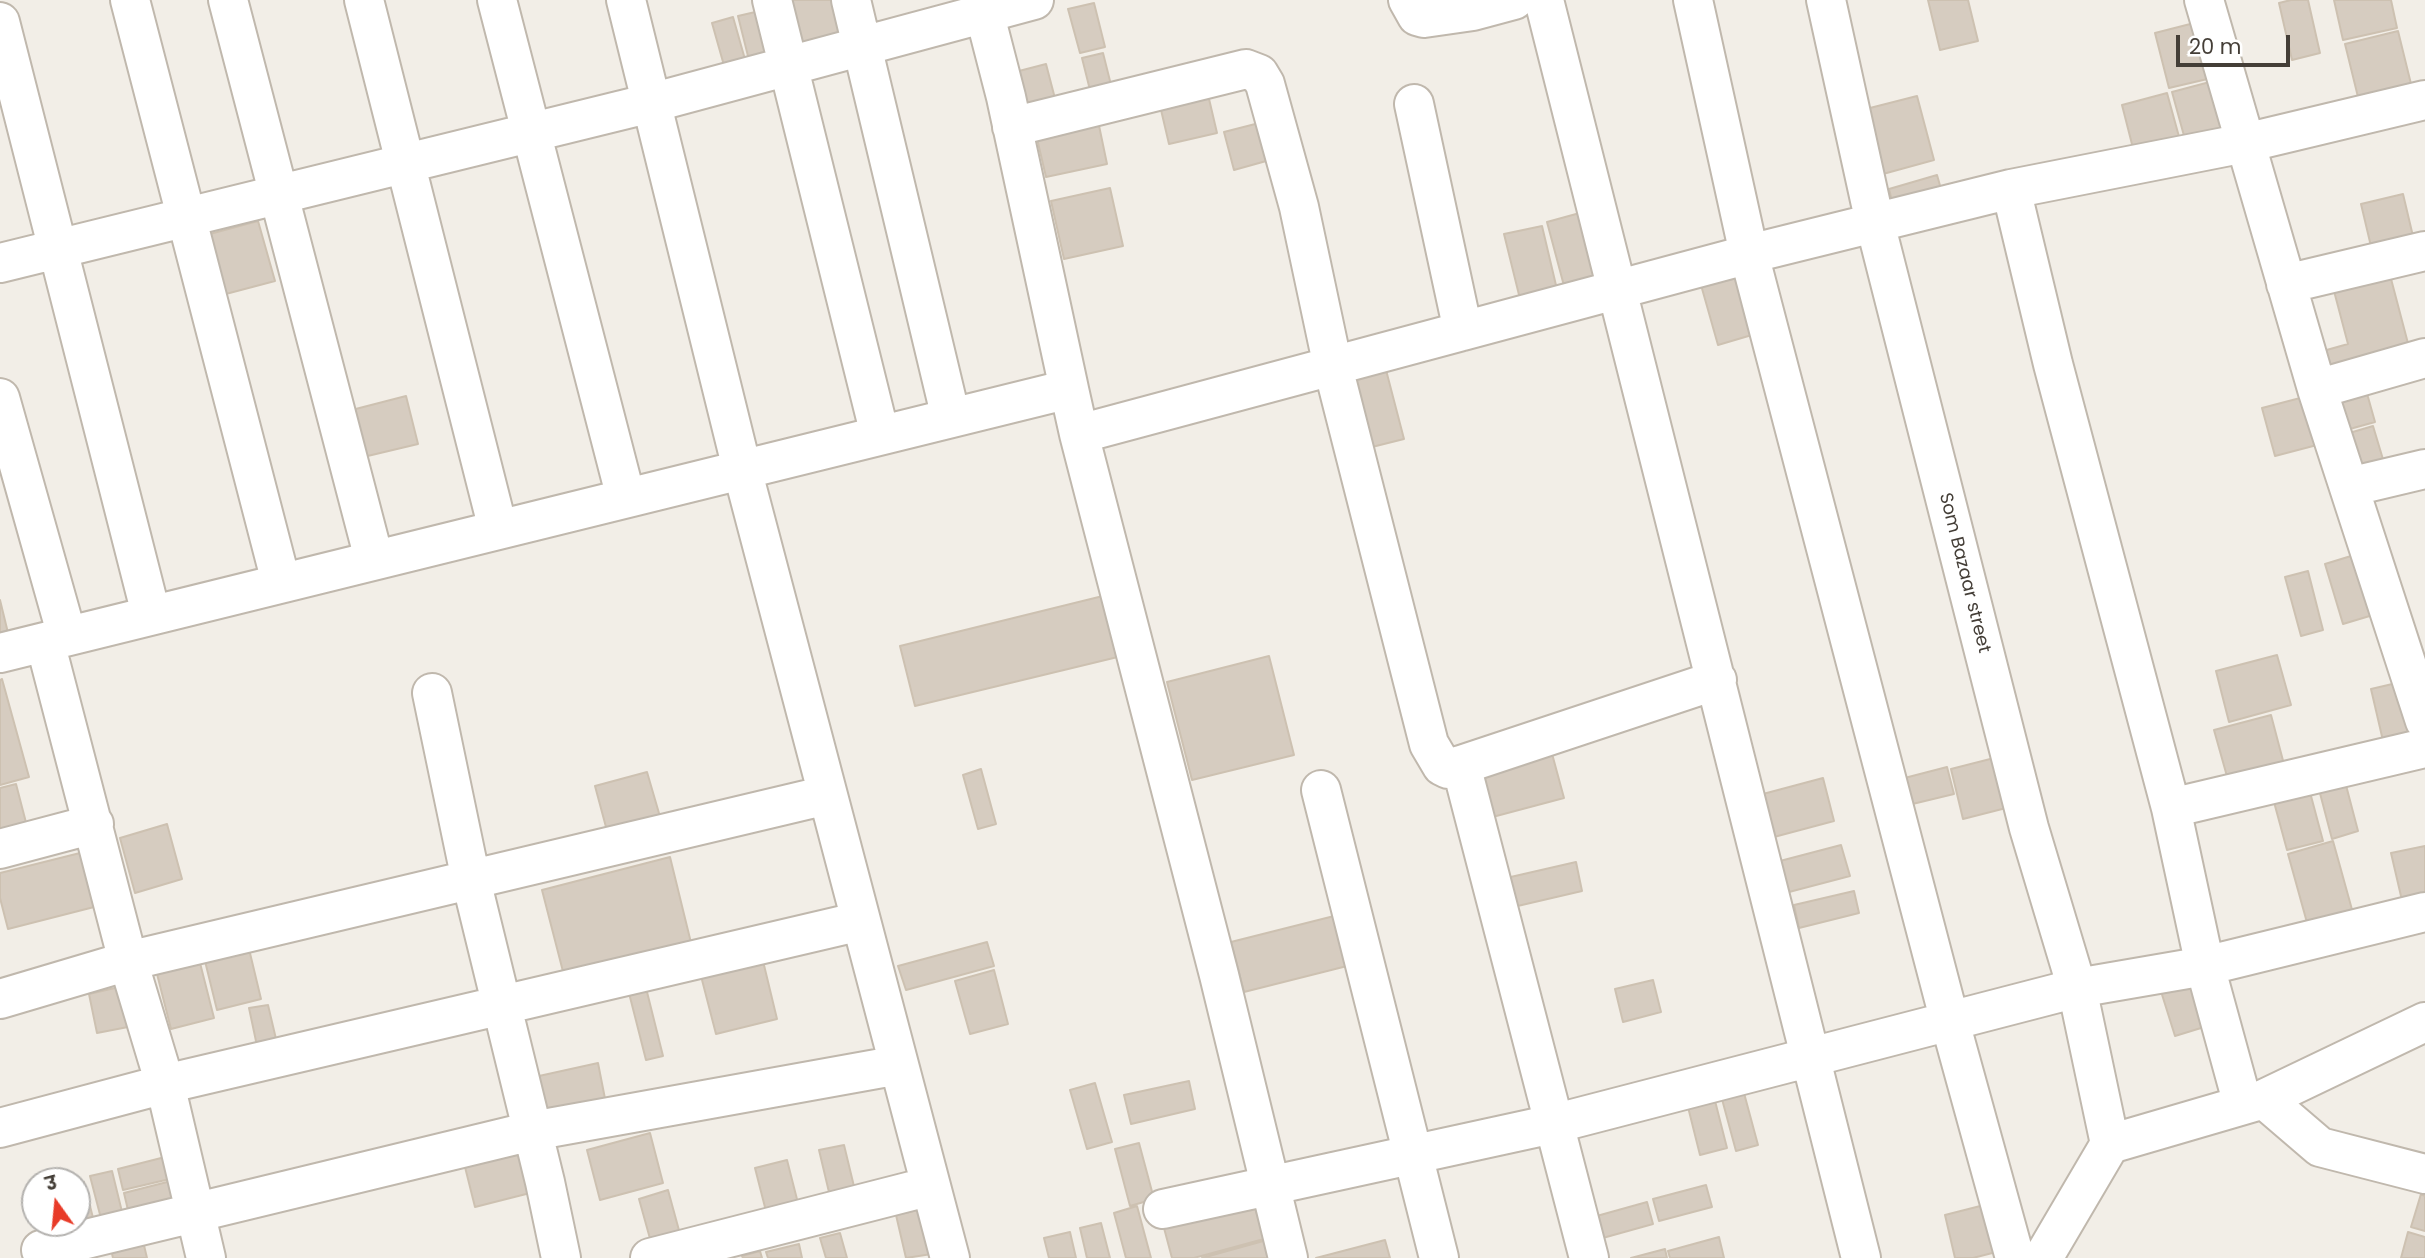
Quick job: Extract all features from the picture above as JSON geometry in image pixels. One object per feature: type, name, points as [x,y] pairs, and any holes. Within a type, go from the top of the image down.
[{"type":"street","points":[[130,0],[281,582]]},
{"type":"street","points":[[229,0],[374,559]]},
{"type":"street","points":[[364,0],[498,529]]},
{"type":"street","points":[[497,0],[626,498]]},
{"type":"street","points":[[626,0],[742,469],[950,1258]]},
{"type":"street","points":[[772,0],[880,435]]},
{"type":"street","points":[[851,0],[951,418]]},
{"type":"street","points":[[0,263],[651,103],[862,46],[982,6],[1034,0]]},
{"type":"street","points":[[1408,0],[1417,16],[1424,18],[1473,11],[1514,0]]},
{"type":"street","points":[[1544,0],[1861,1258]]},
{"type":"street","points":[[1693,0],[1749,254],[1950,1022],[2015,1258]]},
{"type":"street","name":"Som Bazaar street","points":[[1826,0],[1875,223],[2029,828],[2077,988],[2109,1144]]},
{"type":"street","points":[[2204,0],[2317,389],[2425,721]]},
{"type":"street","points":[[982,6],[1012,127],[1079,434],[1219,975],[1288,1258]]},
{"type":"street","points":[[0,22],[151,614]]},
{"type":"street","points":[[1012,127],[1246,69],[1259,74],[1265,84],[1298,207],[1333,367],[1429,744],[1442,766],[1448,769],[1461,765],[1717,680]]},
{"type":"street","points":[[1079,434],[1749,254],[2011,189],[2245,143],[2425,100]]},
{"type":"street","points":[[1414,104],[1463,331]]},
{"type":"street","points":[[2011,189],[2053,364],[2171,808],[2205,966],[2253,1102],[2320,1147],[2425,1174]]},
{"type":"street","points":[[2286,284],[2425,251]]},
{"type":"street","points":[[2317,389],[2425,358]]},
{"type":"street","points":[[0,653],[1069,389]]},
{"type":"street","points":[[0,398],[56,639],[94,824],[128,961],[165,1084],[206,1258]]},
{"type":"street","points":[[2349,487],[2425,469]]},
{"type":"street","points":[[432,693],[471,880],[561,1258]]},
{"type":"street","points":[[2171,808],[2425,748]]},
{"type":"street","points":[[1461,765],[1589,1258]]},
{"type":"street","points":[[1321,790],[1439,1258]]},
{"type":"street","points":[[0,999],[128,961],[827,795]]},
{"type":"street","points":[[0,849],[94,824]]},
{"type":"street","points":[[1163,1209],[1553,1124],[2077,988],[2205,966],[2425,912]]},
{"type":"street","points":[[0,1128],[165,1084],[861,921]]},
{"type":"street","points":[[2043,1258],[2109,1144],[2253,1102],[2425,1022]]},
{"type":"street","points":[[41,1250],[532,1131],[899,1065]]},
{"type":"street","points":[[650,1258],[931,1186]]},
{"type":"building","points":[[782,0],[847,0],[857,39],[796,54]]},
{"type":"building","points":[[1928,0],[1968,0],[1978,41],[1940,50]]},
{"type":"building","points":[[2308,0],[2320,53],[2292,60],[2279,3]]},
{"type":"building","points":[[2334,0],[2391,0],[2397,28],[2343,40]]},
{"type":"building","points":[[1094,3],[1105,47],[1080,53],[1068,9]]},
{"type":"building","points":[[764,10],[777,61],[751,68],[738,16]]},
{"type":"building","points":[[733,17],[748,70],[727,76],[712,23]]},
{"type":"building","points":[[2202,21],[2216,77],[2169,88],[2155,33]]},
{"type":"building","points":[[2398,31],[2412,88],[2359,101],[2345,44]]},
{"type":"building","points":[[1103,53],[1114,97],[1093,102],[1082,58]]},
{"type":"building","points":[[1046,64],[1058,110],[1031,117],[1019,71]]},
{"type":"building","points":[[2221,79],[2235,130],[2186,143],[2172,92]]},
{"type":"building","points":[[1206,86],[1217,133],[1169,144],[1158,97]]},
{"type":"building","points":[[2167,93],[2181,144],[2135,156],[2122,105]]},
{"type":"building","points":[[1917,96],[1934,160],[1883,174],[1866,109]]},
{"type":"building","points":[[1097,116],[1107,164],[1046,177],[1035,130]]},
{"type":"building","points":[[1267,121],[1277,158],[1234,170],[1224,132]]},
{"type":"building","points":[[1937,175],[1945,203],[1896,217],[1889,189]]},
{"type":"building","points":[[1110,188],[1123,246],[1064,259],[1051,201]]},
{"type":"building","points":[[2403,194],[2416,249],[2374,259],[2361,204]]},
{"type":"building","points":[[1587,211],[1607,287],[1567,297],[1547,222]]},
{"type":"building","points":[[258,221],[275,281],[222,295],[206,235]]},
{"type":"building","points":[[1542,226],[1559,298],[1522,307],[1504,234]]},
{"type":"building","points":[[1745,272],[1762,332],[1718,345],[1701,285]]},
{"type":"building","points":[[2390,275],[2410,351],[2329,373],[2323,351],[2348,344],[2334,291]]},
{"type":"building","points":[[1386,370],[1404,439],[1364,449],[1346,380]]},
{"type":"building","points":[[2366,390],[2375,422],[2339,432],[2331,399]]},
{"type":"building","points":[[406,396],[418,444],[355,459],[344,412]]},
{"type":"building","points":[[2304,397],[2317,445],[2275,456],[2262,408]]},
{"type":"building","points":[[2373,426],[2385,466],[2358,474],[2346,434]]},
{"type":"building","points":[[2364,552],[2383,612],[2343,624],[2325,564]]},
{"type":"building","points":[[2308,571],[2323,630],[2301,636],[2285,577]]},
{"type":"building","points":[[1111,594],[1126,655],[915,706],[900,646]]},
{"type":"building","points":[[0,600],[9,637],[0,639]]},
{"type":"building","points":[[2277,655],[2291,705],[2229,722],[2216,671]]},
{"type":"building","points":[[1269,656],[1294,755],[1192,780],[1167,682]]},
{"type":"building","points":[[2,679],[29,777],[0,785],[0,680]]},
{"type":"building","points":[[2401,682],[2414,738],[2384,745],[2371,689]]},
{"type":"building","points":[[2271,715],[2286,772],[2230,787],[2214,730]]},
{"type":"building","points":[[1551,750],[1564,798],[1485,819],[1472,772]]},
{"type":"building","points":[[2002,756],[2014,806],[1963,819],[1951,769]]},
{"type":"building","points":[[1947,767],[1954,794],[1900,807],[1893,781]]},
{"type":"building","points":[[981,769],[996,824],[978,829],[963,775]]},
{"type":"building","points":[[2342,770],[2358,831],[2332,839],[2316,778]]},
{"type":"building","points":[[647,772],[663,827],[610,842],[595,786]]},
{"type":"building","points":[[1823,778],[1834,821],[1774,837],[1763,794]]},
{"type":"building","points":[[2307,781],[2323,841],[2287,850],[2271,791]]},
{"type":"building","points":[[16,784],[30,838],[0,846],[0,788]]},
{"type":"building","points":[[167,824],[182,879],[135,893],[120,838]]},
{"type":"building","points":[[2333,841],[2356,924],[2311,937],[2288,854]]},
{"type":"building","points":[[1841,845],[1850,876],[1789,892],[1780,861]]},
{"type":"building","points":[[2425,846],[2425,904],[2404,909],[2391,853]]},
{"type":"building","points":[[84,852],[98,906],[8,929],[0,898],[0,873]]},
{"type":"building","points":[[670,857],[694,955],[567,987],[542,890]]},
{"type":"building","points":[[1576,862],[1582,891],[1509,908],[1502,879]]},
{"type":"building","points":[[1854,891],[1859,913],[1799,928],[1794,905]]},
{"type":"building","points":[[1350,912],[1363,962],[1244,992],[1231,942]]},
{"type":"building","points":[[987,942],[994,966],[906,990],[898,966]]},
{"type":"building","points":[[249,949],[261,999],[217,1010],[205,961]]},
{"type":"building","points":[[199,959],[214,1018],[171,1029],[156,970]]},
{"type":"building","points":[[763,961],[777,1019],[716,1034],[701,976]]},
{"type":"building","points":[[994,970],[1008,1024],[970,1034],[955,981]]},
{"type":"building","points":[[2199,973],[2214,1024],[2175,1036],[2159,985]]},
{"type":"building","points":[[1653,980],[1661,1012],[1623,1022],[1615,989]]},
{"type":"building","points":[[119,987],[128,1027],[97,1033],[89,994]]},
{"type":"building","points":[[646,988],[663,1056],[646,1060],[629,993]]},
{"type":"building","points":[[268,1005],[280,1056],[260,1060],[249,1008]]},
{"type":"building","points":[[598,1063],[608,1114],[548,1126],[539,1076]]},
{"type":"building","points":[[1189,1081],[1195,1109],[1131,1124],[1124,1095]]},
{"type":"building","points":[[1741,1082],[1758,1145],[1736,1151],[1719,1088]]},
{"type":"building","points":[[1095,1083],[1112,1142],[1087,1149],[1070,1090]]},
{"type":"building","points":[[1713,1093],[1727,1148],[1700,1155],[1686,1099]]},
{"type":"building","points":[[650,1133],[663,1183],[600,1200],[587,1150]]},
{"type":"building","points":[[1139,1143],[1154,1199],[1130,1206],[1115,1149]]},
{"type":"building","points":[[527,1144],[538,1191],[475,1207],[463,1159]]},
{"type":"building","points":[[844,1145],[858,1203],[833,1209],[819,1150]]},
{"type":"building","points":[[169,1156],[174,1178],[123,1190],[118,1169]]},
{"type":"building","points":[[787,1160],[801,1215],[769,1223],[755,1168]]},
{"type":"building","points":[[112,1171],[125,1224],[104,1230],[91,1176]]},
{"type":"building","points":[[175,1180],[183,1210],[131,1223],[124,1193]]},
{"type":"building","points":[[1706,1185],[1712,1207],[1659,1221],[1653,1199]]},
{"type":"building","points":[[668,1190],[683,1245],[654,1253],[639,1199]]},
{"type":"building","points":[[2421,1194],[2425,1196],[2425,1231],[2411,1227]]},
{"type":"building","points":[[1647,1202],[1653,1224],[1592,1241],[1586,1219]]},
{"type":"building","points":[[1992,1203],[2004,1250],[1973,1258],[1955,1258],[1945,1215]]},
{"type":"building","points":[[1254,1204],[1264,1239],[1194,1258],[1172,1258],[1164,1228]]},
{"type":"building","points":[[1137,1206],[1151,1258],[1126,1258],[1114,1213]]},
{"type":"building","points":[[927,1208],[938,1253],[906,1258],[896,1215]]},
{"type":"building","points":[[91,1210],[97,1234],[91,1236]]},
{"type":"building","points":[[1101,1223],[1110,1258],[1087,1258],[1080,1228]]},
{"type":"building","points":[[1070,1232],[1076,1258],[1049,1258],[1044,1238]]},
{"type":"building","points":[[2408,1232],[2425,1237],[2425,1258],[2401,1258]]},
{"type":"building","points":[[840,1233],[847,1258],[826,1258],[820,1238]]},
{"type":"building","points":[[66,1237],[86,1237],[67,1242]]},
{"type":"building","points":[[142,1237],[147,1258],[113,1258],[110,1245]]},
{"type":"building","points":[[1719,1237],[1724,1258],[1670,1258],[1668,1251]]},
{"type":"building","points":[[1267,1240],[1272,1258],[1202,1258]]},
{"type":"building","points":[[1385,1240],[1390,1258],[1316,1258]]},
{"type":"building","points":[[799,1244],[802,1258],[768,1258],[766,1252]]},
{"type":"building","points":[[1665,1249],[1667,1258],[1631,1258]]},
{"type":"building","points":[[760,1251],[762,1258],[742,1256]]}]
